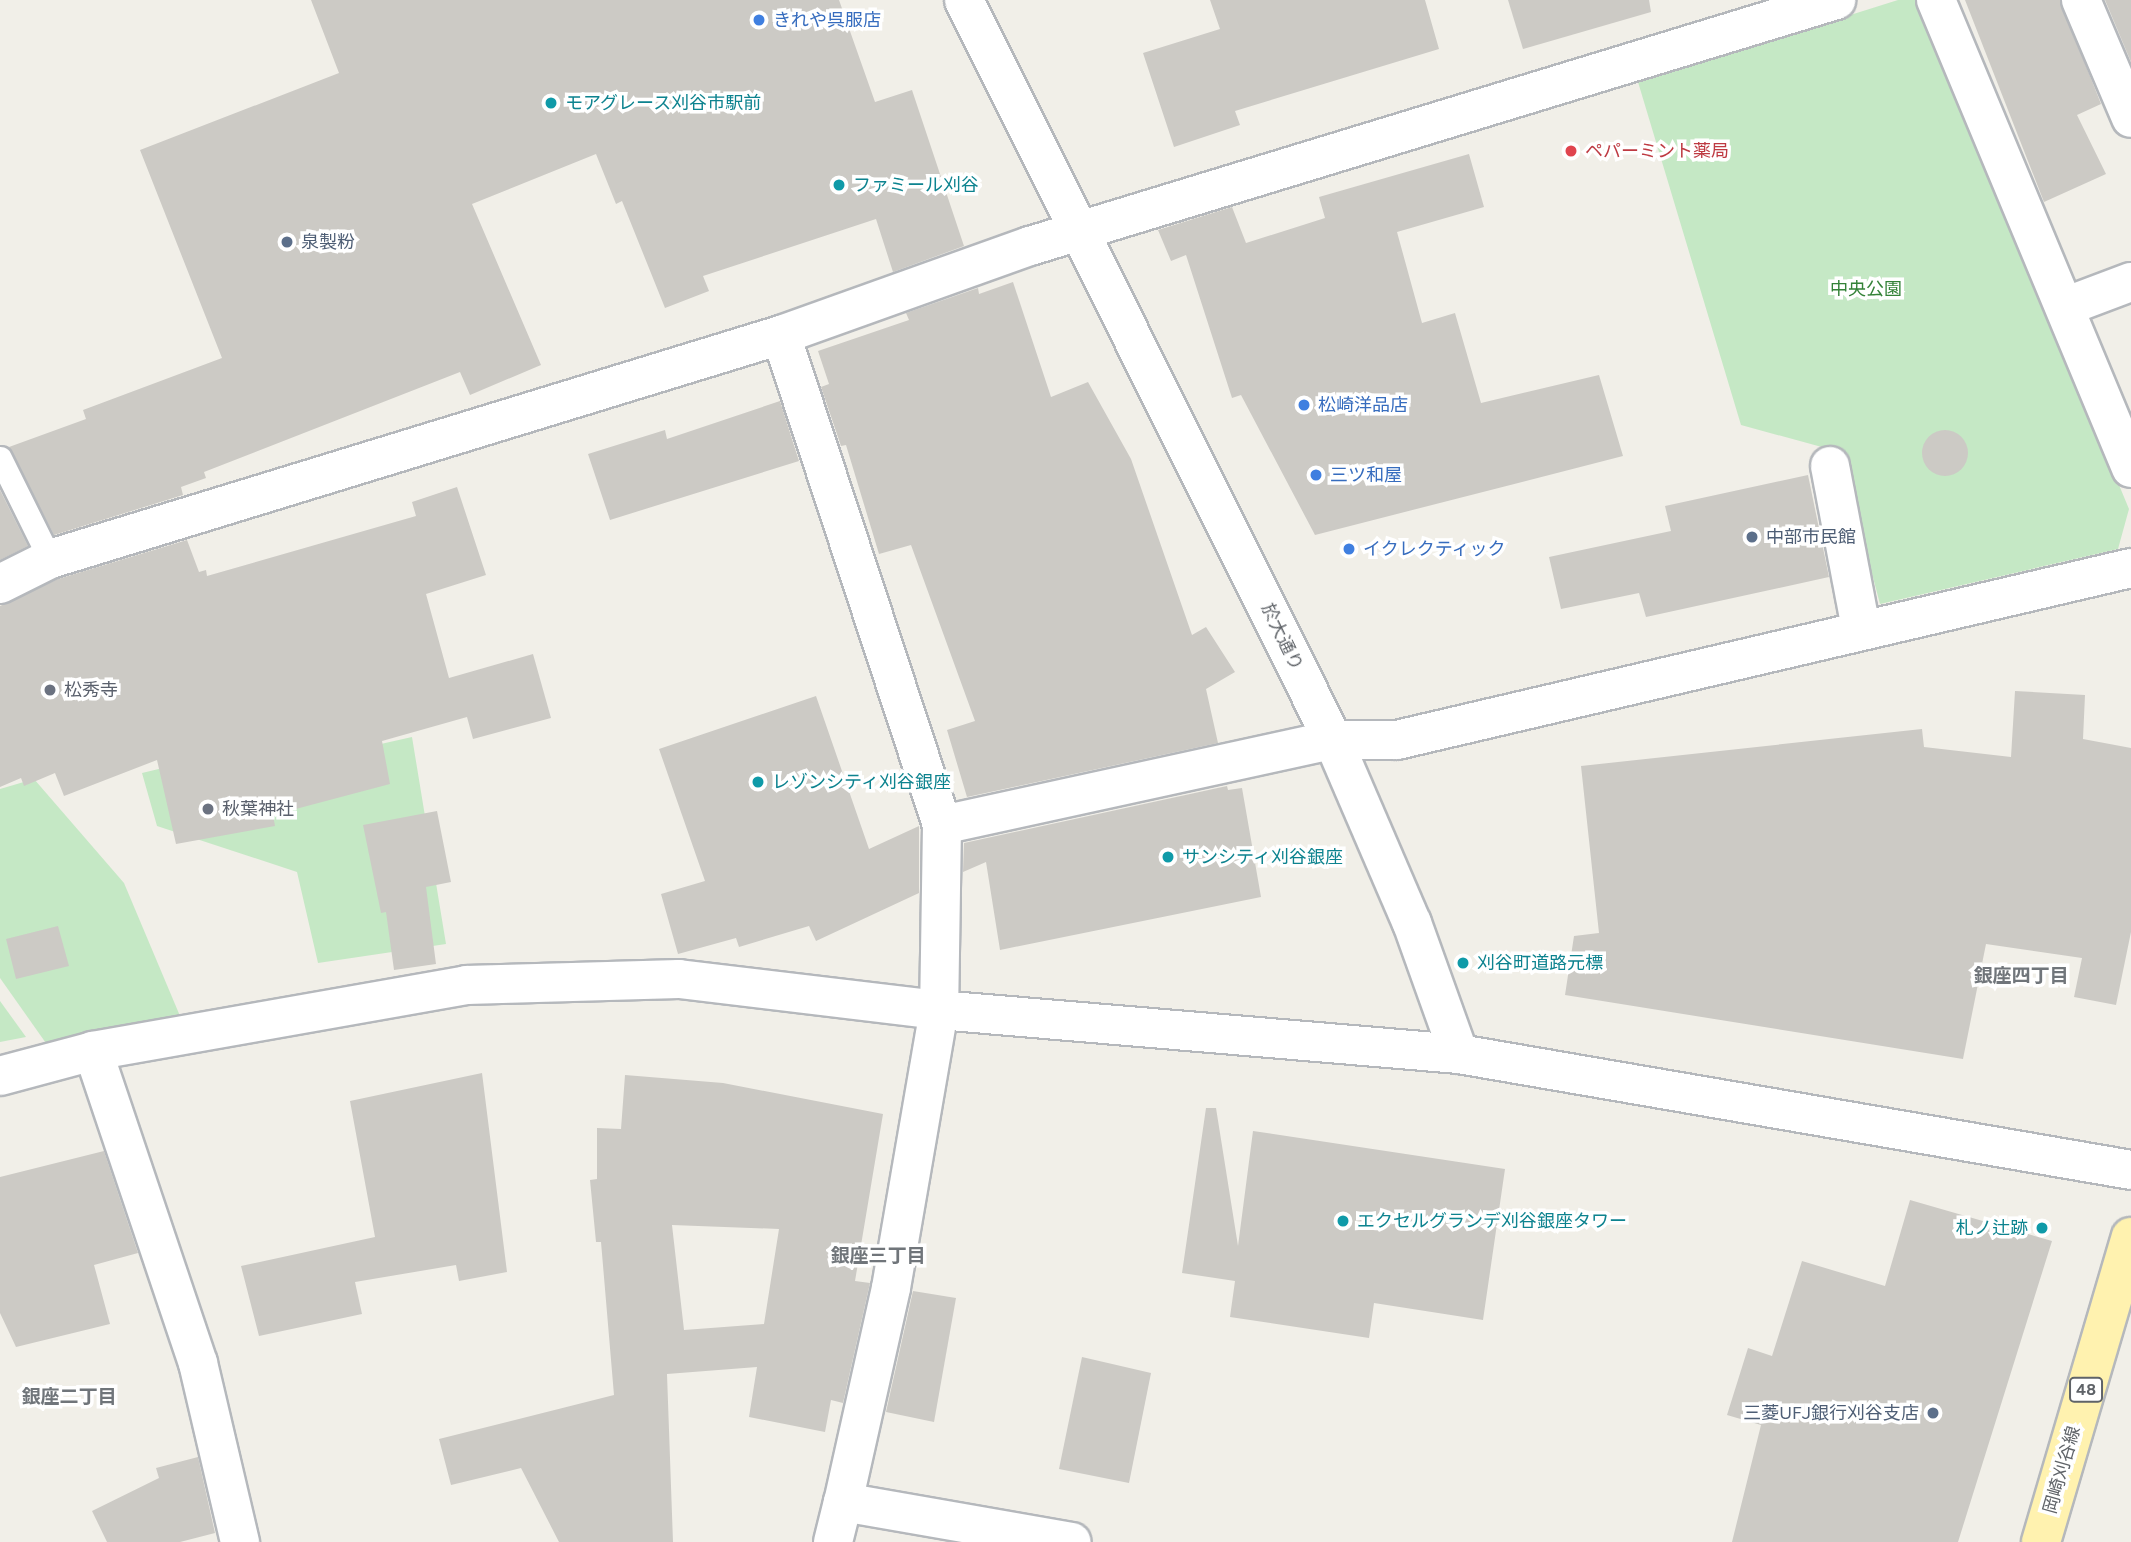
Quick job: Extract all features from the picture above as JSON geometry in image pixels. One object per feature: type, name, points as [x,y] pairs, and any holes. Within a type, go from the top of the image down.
[{"type":"main road","name":"岡崎刈谷線","points":[[2041,1542],[2131,1237]]},
{"type":"street","name":"於大通り","points":[[964,0],[1333,740],[1412,923],[1459,1055]]},
{"type":"street","points":[[0,584],[50,559],[781,335],[1077,231],[1836,0]]},
{"type":"street","points":[[1936,0],[2067,306],[2131,468]]},
{"type":"street","points":[[2081,0],[2131,118]]},
{"type":"street","points":[[2067,306],[2131,282]]},
{"type":"street","points":[[781,335],[942,825],[939,1010],[891,1288],[833,1542]]},
{"type":"street","points":[[1830,466],[1861,629]]},
{"type":"street","points":[[942,825],[1333,740],[1397,740],[1861,629],[2131,568]]},
{"type":"street","points":[[0,1076],[93,1052],[466,985],[679,979],[939,1010],[1459,1055],[2131,1170]]},
{"type":"street","points":[[93,1052],[198,1363],[240,1542]]},
{"type":"street","points":[[843,1502],[1072,1542]]},
{"type":"lane","points":[[0,458],[50,559]]},
{"type":"green space","name":"中央公園","points":[[1898,0],[1917,0],[2129,509],[2118,549],[1880,604],[1840,452],[1741,425],[1638,82]]},
{"type":"green space","points":[[317,731],[323,757],[412,737],[446,944],[318,963],[297,872],[157,826],[142,773]]},
{"type":"green space","points":[[34,779],[124,883],[180,1016],[48,1046],[0,978],[0,789]]},
{"type":"green space","points":[[0,1001],[26,1037],[0,1042]]},
{"type":"building","points":[[311,0],[839,0],[875,102],[912,90],[964,246],[893,272],[876,219],[703,276],[709,291],[665,308],[622,201],[616,204],[596,154],[472,204],[541,365],[470,395],[460,372],[204,472],[206,478],[181,487],[183,495],[54,535],[9,447],[86,419],[83,410],[222,358],[140,150],[339,73]]},
{"type":"building","points":[[1210,0],[1425,0],[1439,49],[1235,111],[1240,125],[1174,147],[1143,53],[1220,29]]},
{"type":"building","points":[[1508,0],[1649,0],[1651,12],[1523,49]]},
{"type":"building","points":[[1965,0],[2060,0],[2101,104],[2077,115],[2106,174],[2044,202]]},
{"type":"building","points":[[2105,0],[2131,0],[2131,62]]},
{"type":"building","points":[[1469,154],[1484,207],[1397,232],[1422,323],[1455,313],[1481,403],[1599,375],[1623,456],[1315,535],[1241,395],[1232,398],[1186,255],[1171,261],[1158,230],[1232,207],[1246,243],[1325,218],[1319,197]]},
{"type":"building","points":[[1013,282],[1051,397],[1088,382],[1131,459],[1192,635],[1206,627],[1235,672],[1206,689],[1218,743],[967,797],[947,730],[975,721],[911,545],[879,554],[846,445],[841,446],[821,387],[829,384],[818,351],[909,320],[906,313],[978,288],[979,294]]},
{"type":"building","points":[[780,401],[799,461],[610,520],[588,454],[665,430],[667,439]]},
{"type":"building","points":[[1945,430],[1961,437],[1968,453],[1961,469],[1945,476],[1929,469],[1922,453],[1929,437]]},
{"type":"building","points":[[1808,475],[1829,577],[1646,617],[1639,593],[1561,609],[1549,557],[1671,531],[1665,506]]},
{"type":"building","points":[[457,487],[486,575],[426,594],[449,678],[533,654],[551,718],[473,739],[467,717],[382,741],[390,784],[273,815],[275,826],[176,844],[157,760],[64,796],[55,773],[24,786],[21,778],[0,787],[0,606],[58,579],[187,540],[199,572],[206,570],[207,576],[416,516],[412,502]]},
{"type":"building","points":[[0,490],[28,546],[0,560]]},
{"type":"building","points":[[2015,691],[2085,695],[2083,739],[2131,748],[2131,932],[2116,1005],[2074,997],[2082,958],[1986,944],[1963,1059],[1565,995],[1574,936],[1599,933],[1581,766],[1922,729],[1924,747],[2011,757]]},
{"type":"building","points":[[816,696],[869,849],[919,826],[919,893],[816,941],[809,926],[739,947],[736,938],[678,954],[661,894],[705,881],[659,749]]},
{"type":"building","name":"サンシティ刈谷銀座","points":[[1227,786],[1228,790],[1242,788],[1261,897],[1000,950],[986,862],[963,872],[964,843]]},
{"type":"building","points":[[437,811],[451,882],[426,887],[436,964],[394,970],[386,912],[381,913],[363,825]]},
{"type":"building","points":[[58,926],[69,966],[16,979],[6,939]]},
{"type":"building","points":[[482,1073],[507,1272],[459,1281],[456,1265],[355,1282],[362,1314],[259,1336],[241,1266],[375,1237],[350,1101]]},
{"type":"building","points":[[625,1075],[723,1083],[883,1114],[855,1281],[870,1283],[843,1403],[831,1400],[825,1432],[749,1417],[757,1367],[667,1374],[673,1542],[559,1542],[521,1468],[451,1485],[439,1439],[614,1395],[601,1242],[596,1242],[590,1180],[597,1179],[597,1128],[621,1129]],"holes":[[[672,1225],[779,1229],[764,1324],[684,1330]]]},
{"type":"building","name":"エクセルグランデ刈谷銀座タワー","points":[[1206,1108],[1216,1108],[1238,1246],[1253,1131],[1505,1169],[1483,1320],[1374,1303],[1369,1338],[1230,1317],[1235,1281],[1182,1273]]},
{"type":"building","points":[[104,1151],[138,1253],[94,1265],[110,1324],[16,1347],[0,1313],[0,1177]]},
{"type":"building","points":[[1910,1200],[2052,1241],[1958,1542],[1732,1542],[1761,1425],[1727,1415],[1748,1348],[1772,1356],[1802,1261],[1885,1286]]},
{"type":"building","points":[[913,1291],[956,1298],[934,1422],[886,1412]]},
{"type":"building","points":[[1082,1357],[1151,1373],[1129,1483],[1059,1469]]},
{"type":"building","points":[[198,1457],[215,1533],[180,1542],[107,1542],[92,1511],[159,1478],[156,1468]]},
{"type":"place","name":"きれや呉服店","points":[[759,20]]},
{"type":"place","name":"モアグレース刈谷市駅前","points":[[551,103]]},
{"type":"place","name":"ペパーミント薬局","points":[[1571,151]]},
{"type":"place","name":"ファミール刈谷","points":[[839,185]]},
{"type":"place","name":"泉製粉","points":[[287,242]]},
{"type":"place","name":"松崎洋品店","points":[[1304,405]]},
{"type":"place","name":"三ツ和屋","points":[[1316,475]]},
{"type":"place","name":"中部市民館","points":[[1752,537]]},
{"type":"place","name":"イクレクティック","points":[[1349,549]]},
{"type":"place","name":"松秀寺","points":[[50,690]]},
{"type":"place","name":"レゾンシティ刈谷銀座","points":[[758,782]]},
{"type":"place","name":"秋葉神社","points":[[208,809]]},
{"type":"place","name":"サンシティ刈谷銀座","points":[[1168,857]]},
{"type":"place","name":"刈谷町道路元標","points":[[1463,963]]},
{"type":"place","name":"エクセルグランデ刈谷銀座タワー","points":[[1343,1221]]},
{"type":"place","name":"札ノ辻跡","points":[[2042,1228]]},
{"type":"place","name":"三菱UFJ銀行刈谷支店","points":[[1933,1413]]},
{"type":"district","name":"銀座四丁目","points":[[2021,976]]},
{"type":"district","name":"銀座三丁目","points":[[878,1256]]},
{"type":"district","name":"銀座二丁目","points":[[69,1397]]}]
